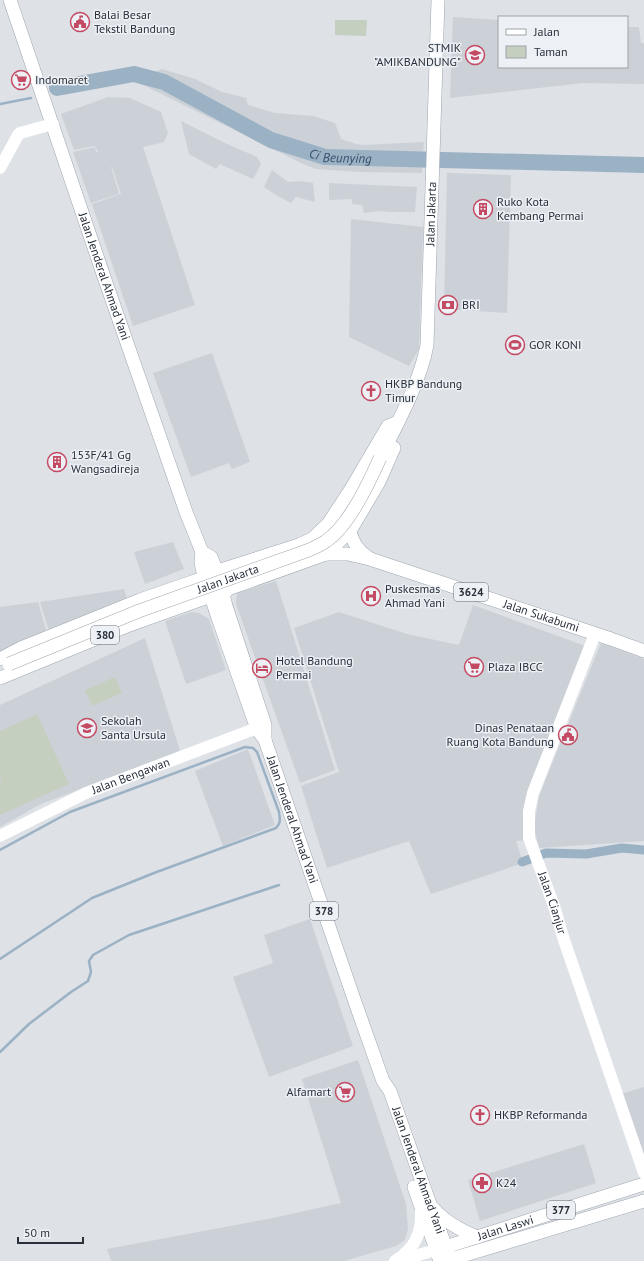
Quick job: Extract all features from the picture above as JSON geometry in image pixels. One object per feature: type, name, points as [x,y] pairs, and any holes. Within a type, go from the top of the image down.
[{"type":"main road","name":"Jalan Jenderal Ahmad Yani","points":[[10,0],[103,274],[186,512],[202,552],[201,561],[212,596],[262,724],[266,740],[355,1002],[383,1081],[390,1090],[426,1207],[445,1257]]},
{"type":"main road","name":"Jalan Jakarta","points":[[3,664],[139,611],[309,550],[327,541],[341,528],[353,510],[398,422],[420,373],[427,345],[438,0]]},
{"type":"main road","name":"Jalan Jakarta","points":[[212,596],[326,554],[350,531],[379,482],[401,433],[398,422]]},
{"type":"main road","name":"Jalan Jakarta","points":[[206,576],[299,545],[312,539],[328,524],[351,489],[388,426],[398,422]]},
{"type":"main road","name":"Jalan Sukabumi","points":[[350,531],[356,548],[370,559]]},
{"type":"main road","name":"Jalan Sukabumi","points":[[326,554],[348,554],[370,559],[644,651]]},
{"type":"main road","name":"380","points":[[3,664],[21,648],[140,600],[206,576]]},
{"type":"main road","name":"380","points":[[0,678],[120,628],[212,596]]},
{"type":"main road","name":"Jalan Laswi","points":[[445,1257],[477,1237],[644,1184]]},
{"type":"main road","name":"Jalan Laswi","points":[[445,1257],[481,1250],[644,1201]]},
{"type":"main road","points":[[426,1207],[451,1225],[477,1237]]},
{"type":"main road","points":[[471,1261],[481,1250]]},
{"type":"street","points":[[0,168],[20,133],[53,124]]},
{"type":"street","name":"Jalan Cianjur","points":[[595,634],[533,793],[528,811],[529,838],[554,906],[564,940],[644,1173]]},
{"type":"street","name":"Jalan Bengawan","points":[[0,836],[86,793],[262,724]]},
{"type":"street","points":[[396,1261],[405,1255],[413,1245],[419,1234],[426,1207]]},
{"type":"street","points":[[396,1261],[445,1257]]},
{"type":"shaded area","name":"STMIK \"AMIKBANDUNG\"","points":[[453,17],[498,20],[498,68],[628,68],[628,27],[639,27],[641,43],[644,43],[644,84],[583,83],[450,98]]},
{"type":"shaded area","points":[[162,69],[195,79],[222,92],[246,98],[248,105],[275,113],[313,116],[335,123],[341,139],[356,144],[364,145],[424,142],[422,173],[359,172],[316,169],[301,163],[133,80]]},
{"type":"shaded area","points":[[108,97],[130,98],[161,112],[168,133],[164,142],[143,147],[195,305],[133,326],[92,204],[121,194],[112,167],[119,194],[91,203],[73,152],[95,147],[96,152],[98,152],[95,146],[74,150],[61,114]]},
{"type":"shaded area","points":[[181,121],[257,157],[261,164],[253,179],[220,164],[216,169],[189,154]]},
{"type":"shaded area","points":[[272,170],[288,182],[300,181],[313,183],[315,202],[296,197],[291,203],[264,187]]},
{"type":"shaded area","points":[[447,173],[511,175],[507,313],[444,309]]},
{"type":"shaded area","points":[[329,183],[417,187],[415,212],[378,211],[364,213],[362,205],[352,204],[352,199],[329,200]]},
{"type":"shaded area","points":[[351,219],[423,227],[419,349],[409,366],[349,337]]},
{"type":"shaded area","points":[[212,353],[250,462],[232,469],[229,463],[191,477],[153,373]]},
{"type":"shaded area","points":[[173,542],[184,569],[145,584],[134,552]]},
{"type":"shaded area","points":[[276,581],[335,770],[300,783],[236,604],[237,593]]},
{"type":"shaded area","points":[[124,589],[128,602],[49,631],[40,602]]},
{"type":"shaded area","points":[[38,602],[47,634],[0,655],[0,607]]},
{"type":"shaded area","points":[[473,605],[585,646],[546,748],[526,840],[516,841],[523,863],[431,894],[409,841],[327,868],[301,786],[339,772],[294,628],[339,612],[407,634],[459,645]]},
{"type":"shaded area","points":[[191,612],[199,613],[209,619],[226,670],[186,684],[165,621]]},
{"type":"shaded area","name":"Sekolah Santa Ursula","points":[[145,638],[180,751],[41,804],[0,827],[0,705]]},
{"type":"shaded area","points":[[601,643],[644,659],[644,841],[539,848],[534,827],[539,796]]},
{"type":"shaded area","points":[[248,749],[275,825],[223,846],[195,771]]},
{"type":"shaded area","points":[[310,919],[353,1046],[269,1077],[233,977],[273,963],[264,935]]},
{"type":"shaded area","points":[[358,1060],[406,1204],[408,1229],[405,1240],[396,1246],[344,1261],[111,1261],[107,1249],[268,1219],[341,1203],[302,1079]]},
{"type":"shaded area","points":[[644,1087],[644,1168],[621,1094]]},
{"type":"shaded area","points":[[584,1144],[596,1183],[480,1221],[468,1180]]},
{"type":"green space","points":[[335,20],[367,20],[366,36],[335,35]]},
{"type":"green space","points":[[115,677],[122,693],[92,706],[85,690]]},
{"type":"green space","points":[[37,714],[69,784],[0,815],[0,783],[2,782],[0,778],[0,731]]},
{"type":"waterway","name":"Ci Beunying","points":[[57,88],[134,74],[164,82],[271,140],[325,157],[644,165]]},
{"type":"waterway","name":"Ci Beunying","points":[[0,104],[31,98]]},
{"type":"waterway","points":[[0,850],[70,812],[245,747],[253,748],[257,752],[280,817],[276,828],[154,873],[92,898],[0,959]]},
{"type":"waterway","points":[[522,862],[546,853],[586,854],[622,848],[644,850]]},
{"type":"waterway","points":[[0,1052],[29,1024],[88,981],[91,972],[89,961],[93,955],[129,935],[279,885]]},
{"type":"place","name":"Balai Besar Tekstil Bandung","points":[[80,22]]},
{"type":"place","name":"STMIK \"AMIKBANDUNG\"","points":[[475,55]]},
{"type":"place","name":"Indomaret","points":[[21,80]]},
{"type":"place","name":"Ruko Kota Kembang Permai","points":[[483,209]]},
{"type":"place","name":"BRI","points":[[448,305]]},
{"type":"place","name":"GOR KONI","points":[[515,345]]},
{"type":"place","name":"HKBP Bandung Timur","points":[[371,391]]},
{"type":"place","name":"153F/41 Gg Wangsadireja","points":[[57,462]]},
{"type":"place","name":"Puskesmas Ahmad Yani","points":[[371,596]]},
{"type":"place","name":"Plaza IBCC","points":[[474,667]]},
{"type":"place","name":"Hotel Bandung Permai","points":[[262,668]]},
{"type":"place","name":"Sekolah Santa Ursula","points":[[87,728]]},
{"type":"place","name":"Dinas Penataan Ruang Kota Bandung","points":[[568,735]]},
{"type":"place","name":"Alfamart","points":[[345,1092]]},
{"type":"place","name":"HKBP Reformanda","points":[[480,1115]]},
{"type":"place","name":"K24","points":[[482,1183]]}]
